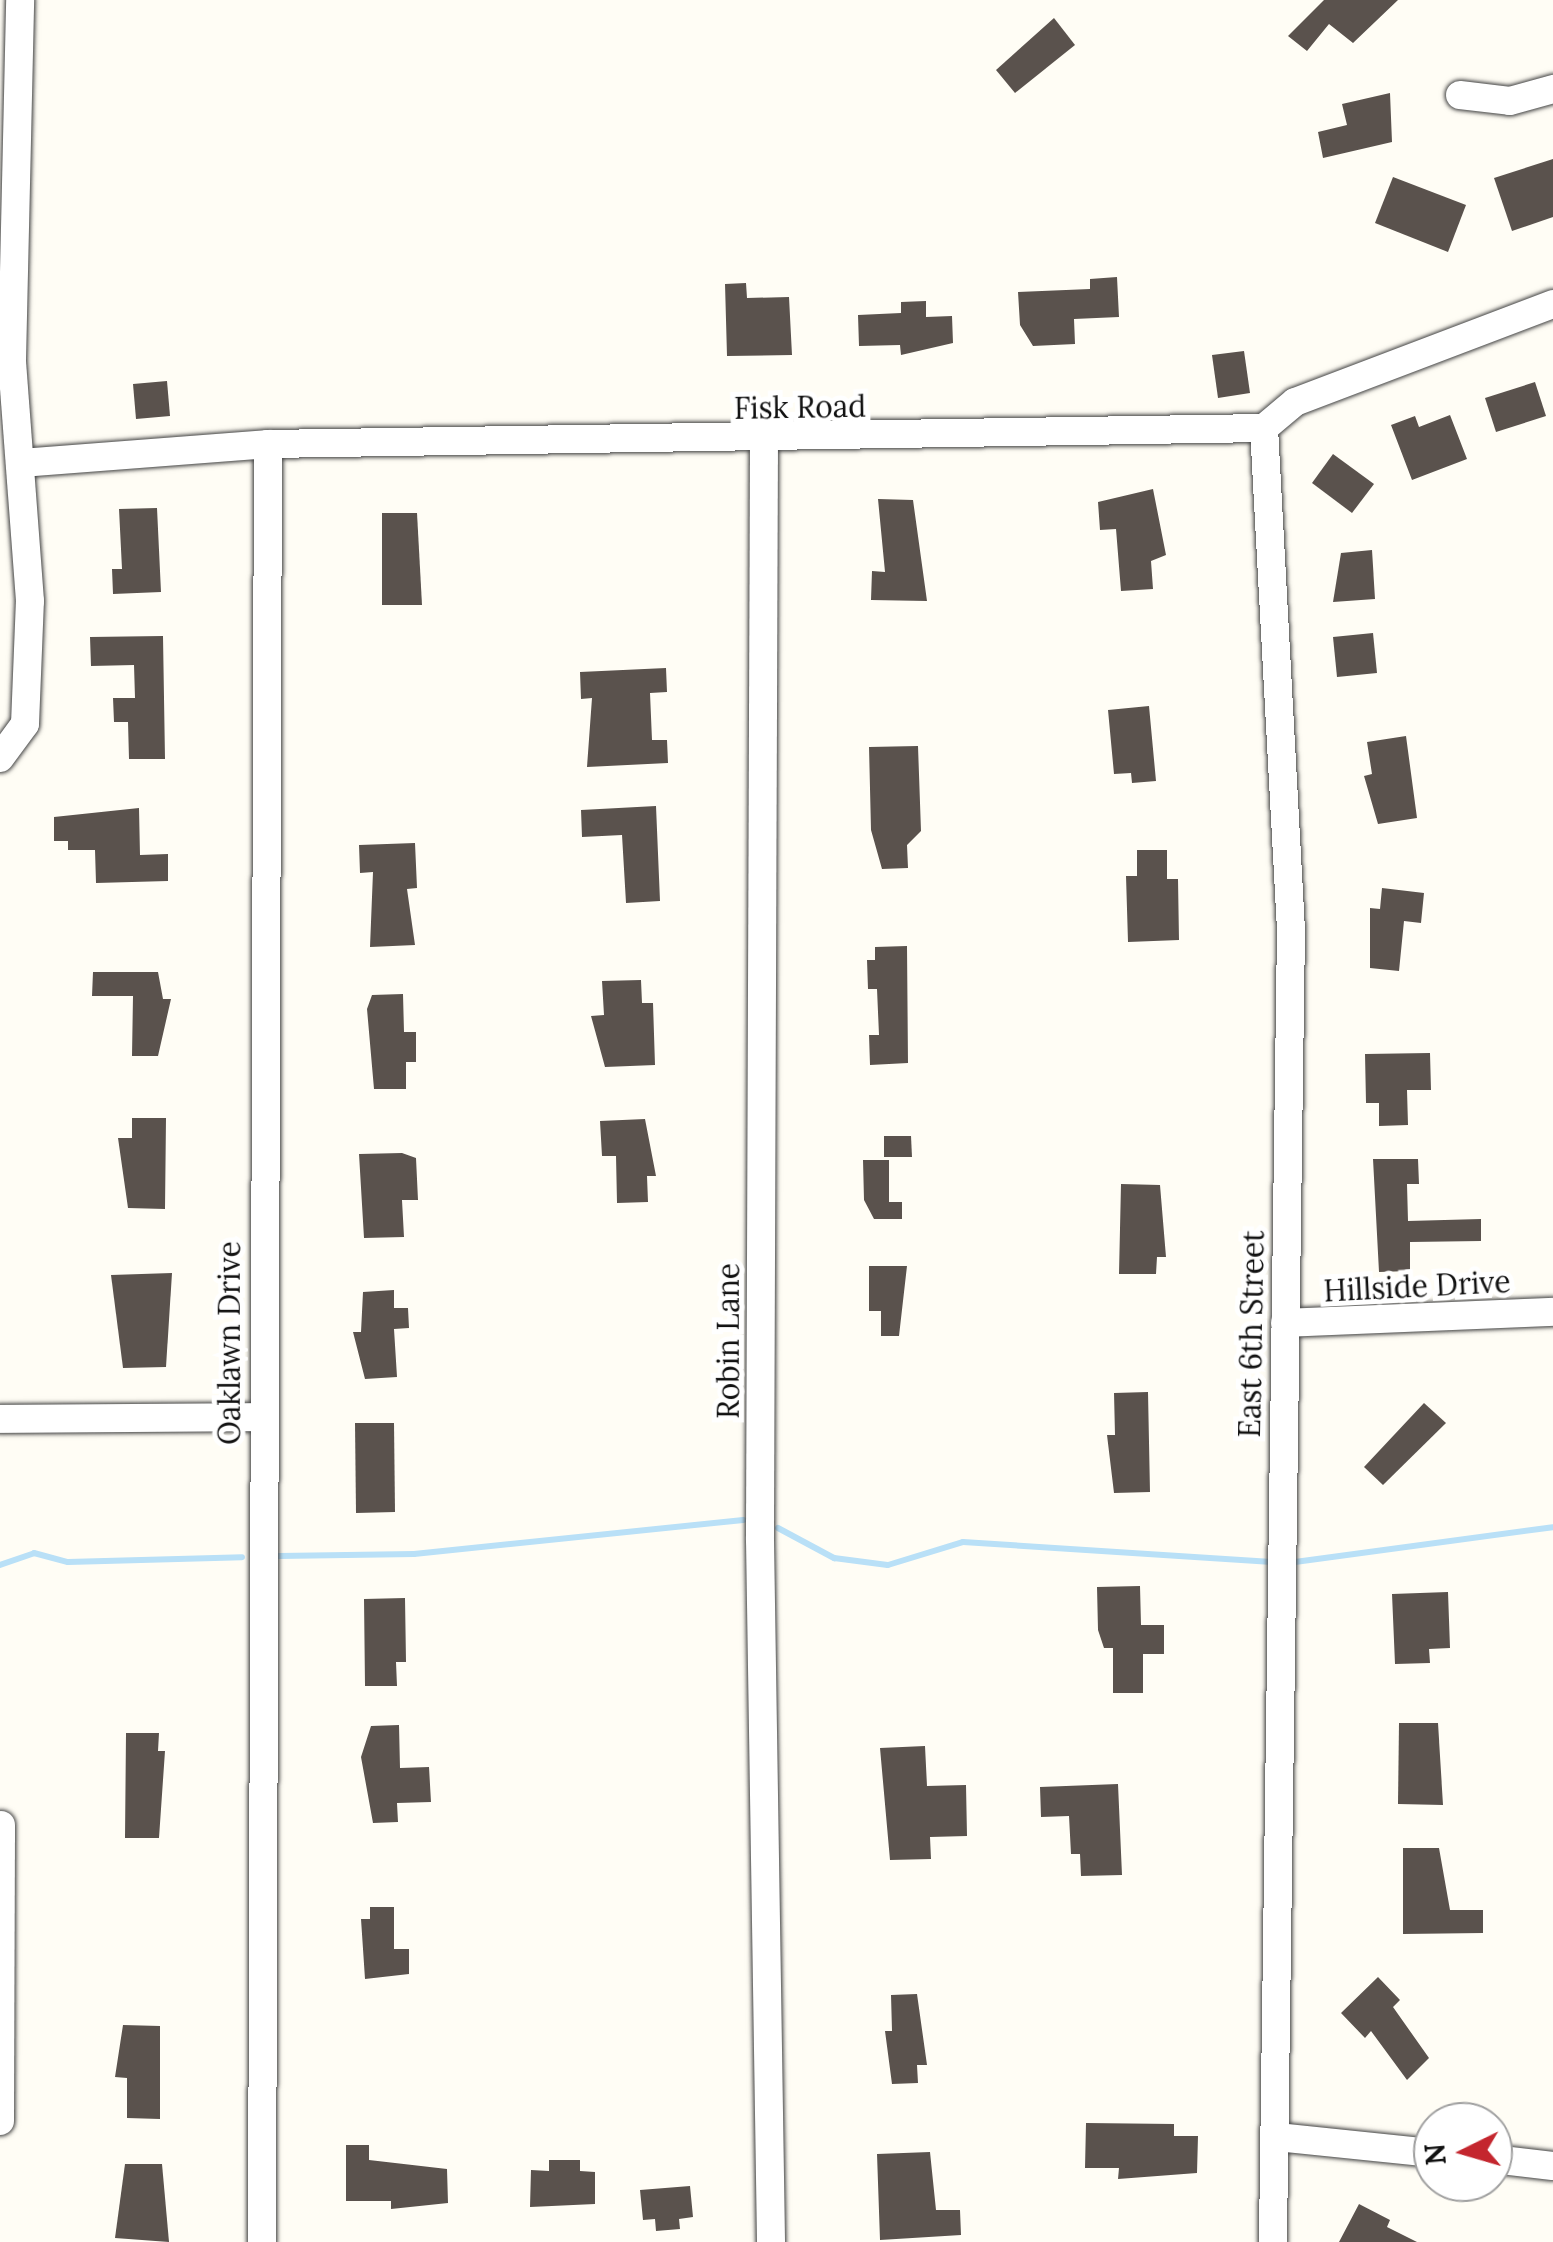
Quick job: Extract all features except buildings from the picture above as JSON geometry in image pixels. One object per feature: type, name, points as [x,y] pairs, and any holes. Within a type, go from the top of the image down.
[{"type":"street","points":[[0,758],[26,724],[22,463],[14,414],[6,215],[20,0]]},
{"type":"street","points":[[1460,94],[1510,101],[1553,89]]},
{"type":"street","points":[[1264,428],[1295,402],[1553,304]]},
{"type":"street","name":"Fisk Road","points":[[22,463],[268,444],[764,440],[1264,428]]},
{"type":"street","name":"East 6th Street","points":[[1264,428],[1292,930],[1274,2242]]},
{"type":"street","name":"Robin Lane","points":[[764,440],[760,1540],[770,2242]]},
{"type":"street","name":"Oaklawn Drive","points":[[262,2242],[260,1417],[268,444]]},
{"type":"street","name":"Hillside Drive","points":[[1284,1322],[1553,1312]]},
{"type":"street","points":[[0,1418],[260,1417]]},
{"type":"street","points":[[0,2121],[2,1825]]},
{"type":"street","points":[[1277,2137],[1413,2151]]},
{"type":"street","points":[[1513,2161],[1553,2166]]},
{"type":"waterway","points":[[279,1556],[414,1554],[743,1520]]},
{"type":"waterway","points":[[1295,1562],[1553,1527]]},
{"type":"waterway","points":[[778,1528],[834,1558],[888,1565],[963,1542],[1273,1562]]},
{"type":"waterway","points":[[0,1565],[34,1553],[68,1562],[242,1557]]}]
